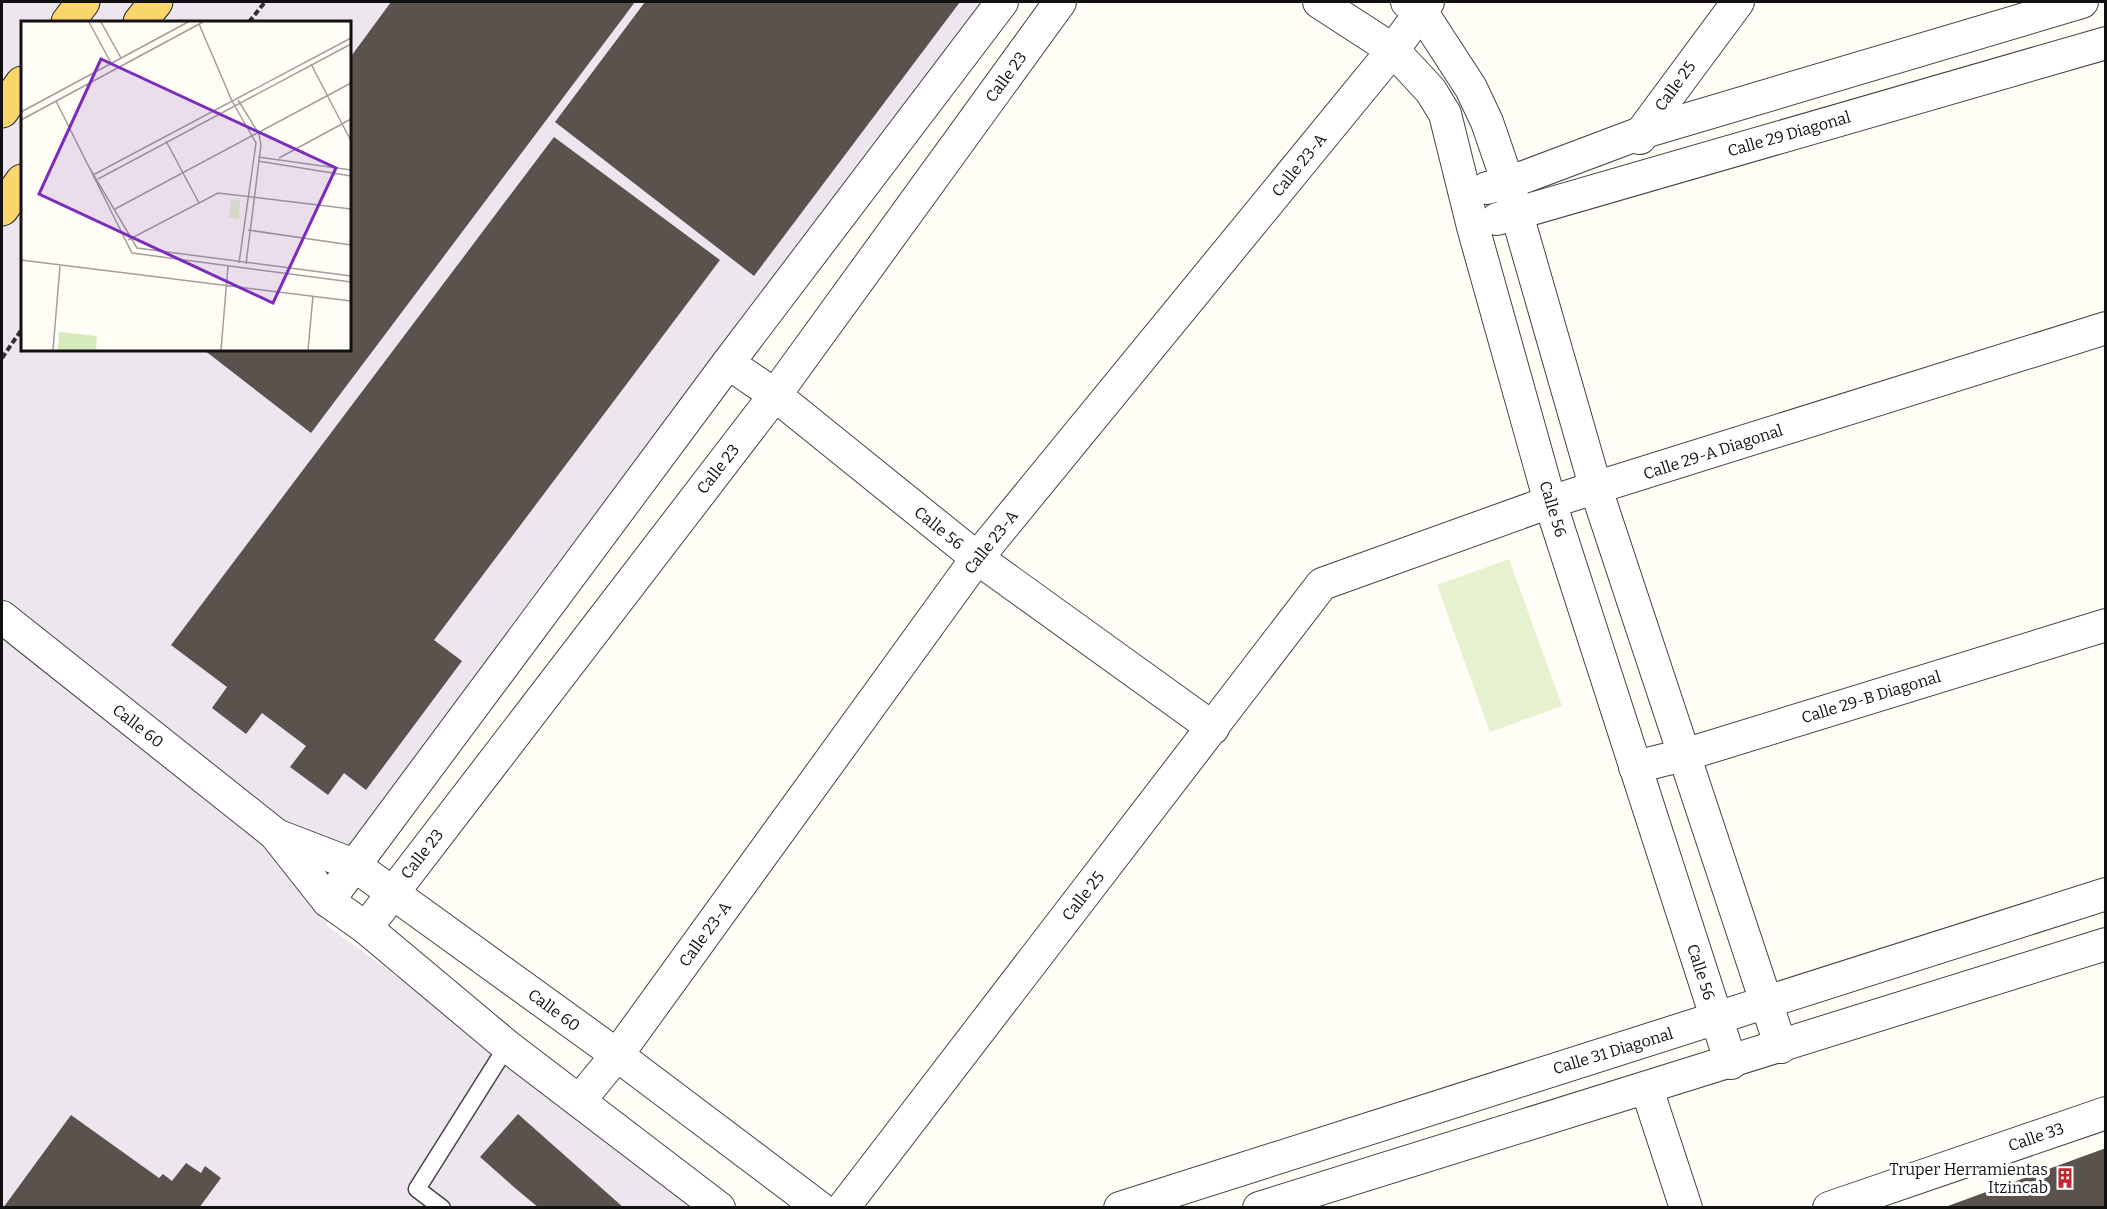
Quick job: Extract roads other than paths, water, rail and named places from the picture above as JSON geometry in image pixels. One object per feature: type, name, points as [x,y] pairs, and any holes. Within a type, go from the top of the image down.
[{"type":"main road","points":[[69,21],[83,2]]},
{"type":"main road","points":[[141,21],[156,2]]},
{"type":"main road","points":[[2,111],[21,84]]},
{"type":"main road","points":[[2,209],[21,182]]},
{"type":"street","points":[[328,901],[728,363],[1002,2]]},
{"type":"street","name":"Calle 23","points":[[366,928],[775,395],[1060,2]]},
{"type":"street","name":"Calle 56","points":[[1319,2],[1393,50],[1431,91],[1445,114],[1473,227],[1550,502],[1731,1063]]},
{"type":"street","name":"Calle 25","points":[[1632,180],[1641,133],[1738,2]]},
{"type":"street","points":[[1466,193],[1508,183],[1641,133],[2082,2]]},
{"type":"street","points":[[1419,5],[1471,88],[1487,122],[1508,183],[1596,489],[1781,1047]]},
{"type":"street","name":"Calle 23-A","points":[[579,1101],[617,1055],[976,558],[1393,50],[1419,5]]},
{"type":"street","name":"Calle 29 Diagonal","points":[[1473,227],[2106,43]]},
{"type":"street","name":"Calle 29-A Diagonal","points":[[1322,584],[1550,502],[2106,328]]},
{"type":"street","name":"Calle 56","points":[[728,363],[775,395],[976,558],[1213,728]]},
{"type":"street","name":"Calle 25","points":[[843,1208],[1322,584]]},
{"type":"street","name":"Calle 60","points":[[2,617],[275,834],[328,901],[366,928],[507,1046],[718,1208]]},
{"type":"street","name":"Calle 29-B Diagonal","points":[[1635,767],[2106,625]]},
{"type":"street","name":"Calle 60","points":[[275,834],[354,865],[617,1055],[820,1208]]},
{"type":"street","name":"Calle 31 Diagonal","points":[[1120,1208],[2106,894]]},
{"type":"street","points":[[1258,1208],[1731,1063],[2106,944]]},
{"type":"street","points":[[1521,1080],[1534,1122]]},
{"type":"street","points":[[1647,1089],[1686,1208]]},
{"type":"street","name":"Calle 33","points":[[1829,1208],[2106,1113]]},
{"type":"lane","points":[[442,1208],[417,1188],[507,1046]]},
{"type":"place","name":"Truper Herramientas Itzincab","points":[[2065,1178]]}]
